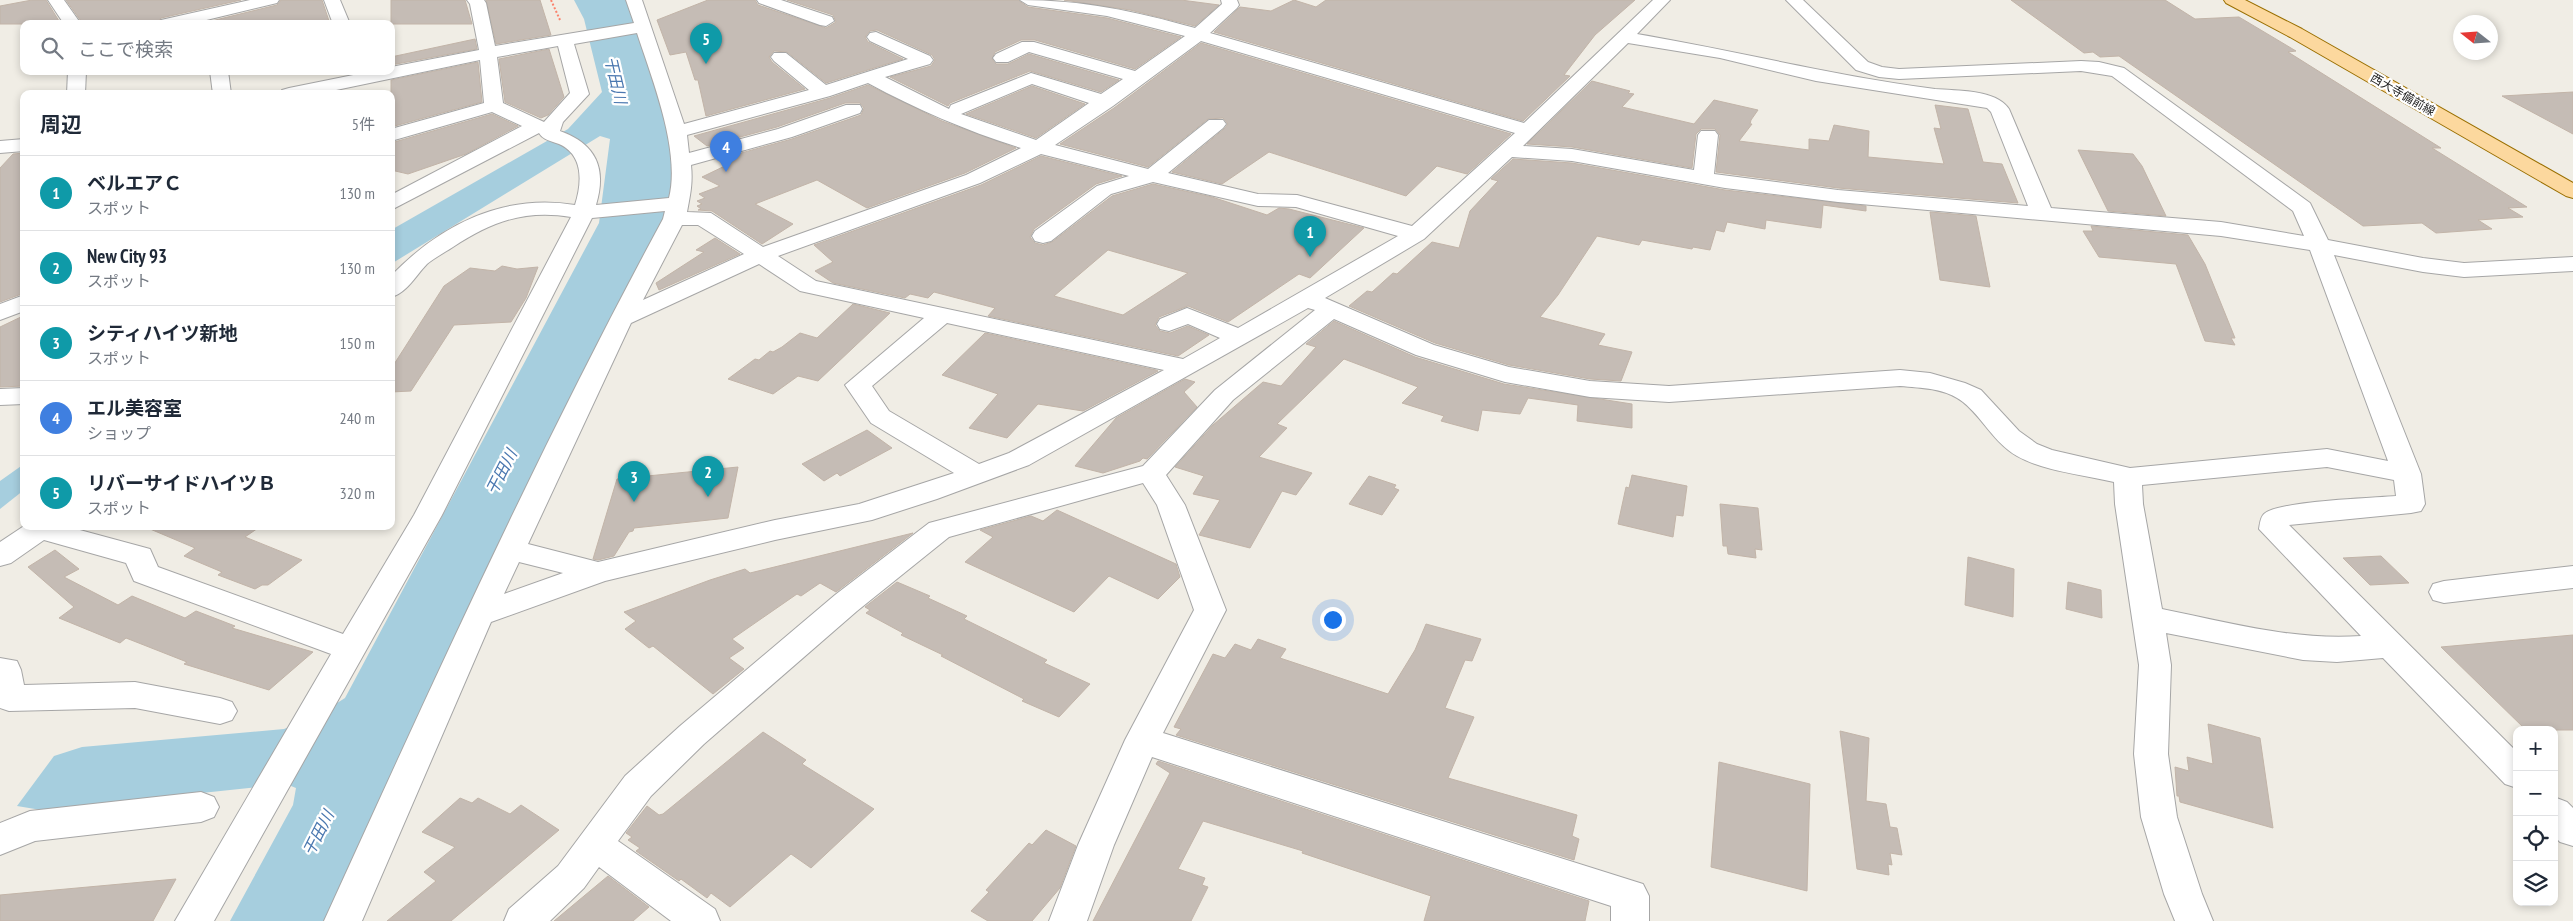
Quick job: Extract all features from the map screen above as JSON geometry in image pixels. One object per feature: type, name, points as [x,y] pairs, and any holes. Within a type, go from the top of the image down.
[{"type":"main road","name":"西大寺備前線","points":[[2232,0],[2296,33],[2573,192]]},
{"type":"main road","name":"西大寺備前線","points":[[2260,0],[2538,151]]},
{"type":"street","points":[[56,0],[70,20]]},
{"type":"street","points":[[196,0],[211,19],[271,0]]},
{"type":"street","points":[[332,0],[340,20]]},
{"type":"street","points":[[475,0],[478,3],[488,53],[494,106]]},
{"type":"street","points":[[343,921],[479,615],[674,208],[683,184],[677,132],[664,86],[639,28],[634,0]]},
{"type":"street","points":[[765,0],[826,21]]},
{"type":"street","points":[[1028,0],[1106,11],[1198,35],[1527,130]]},
{"type":"street","points":[[621,319],[761,255],[845,223],[972,179],[1039,147],[1106,102],[1198,35],[1232,5],[1230,0]]},
{"type":"street","points":[[523,921],[571,878],[638,786],[692,735],[846,603],[938,530],[1059,496],[1151,474],[1224,395],[1318,304],[1416,234],[1507,151],[1662,0]]},
{"type":"street","points":[[1794,0],[1858,62],[1879,72],[1899,74],[2081,66],[2099,67],[2118,72],[2302,208],[2319,244],[2407,474],[2411,504],[2286,516],[2275,520],[2273,524],[2278,535],[2514,771]]},
{"type":"street","points":[[395,74],[488,53],[639,28]]},
{"type":"street","points":[[677,132],[823,92],[924,60],[876,37]]},
{"type":"street","points":[[1625,37],[1720,53],[1816,76],[1892,89],[1982,100],[1994,104],[2000,109],[2042,213]]},
{"type":"street","points":[[194,921],[428,515],[587,213],[591,169],[576,146],[548,133],[554,120],[580,94],[570,40]]},
{"type":"street","points":[[1002,58],[1028,46],[1139,78]]},
{"type":"street","points":[[780,57],[823,92]]},
{"type":"street","points":[[76,75],[76,90]]},
{"type":"street","points":[[220,75],[221,90]]},
{"type":"street","points":[[313,90],[392,75]]},
{"type":"street","points":[[870,76],[936,111],[980,129],[1039,147],[1152,176],[1258,200],[1296,201],[1416,234]]},
{"type":"street","points":[[958,109],[1031,78],[1106,102]]},
{"type":"street","points":[[395,131],[494,106],[537,126],[395,202]]},
{"type":"street","points":[[680,162],[785,133],[853,109]]},
{"type":"street","points":[[1043,236],[1104,190],[1152,176],[1216,124]]},
{"type":"street","points":[[1703,178],[1708,135]]},
{"type":"street","points":[[1507,151],[1572,155],[1703,178],[1838,196],[2220,229],[2319,244],[2423,265],[2464,270],[2573,264]]},
{"type":"street","points":[[395,286],[421,258],[465,229],[498,215],[526,208],[560,209],[587,213],[674,208],[703,218],[808,286],[1187,367]]},
{"type":"street","points":[[0,313],[20,304]]},
{"type":"street","points":[[479,615],[598,572],[775,530],[862,513],[977,475],[1019,459],[1239,337],[1318,304],[1425,350],[1505,374],[1590,389],[1669,394],[1900,378],[1930,381],[1956,388],[1972,396],[2009,437],[2027,450],[2044,457],[2130,477],[2327,458],[2407,474]]},
{"type":"street","points":[[943,314],[858,385],[880,417],[977,475]]},
{"type":"street","points":[[1169,324],[1186,314],[1239,337]]},
{"type":"street","points":[[0,398],[20,396]]},
{"type":"street","points":[[1068,921],[1096,846],[1142,740],[1210,610],[1171,505],[1151,474]]},
{"type":"street","points":[[2130,477],[2129,504],[2155,665],[2151,754],[2159,818],[2183,894],[2194,921]]},
{"type":"street","points":[[927,493],[938,530]]},
{"type":"street","points":[[0,556],[38,530]]},
{"type":"street","points":[[48,530],[139,556],[144,574],[350,649]]},
{"type":"street","points":[[511,550],[598,572]]},
{"type":"street","points":[[2444,592],[2573,577]]},
{"type":"street","points":[[2148,618],[2303,648],[2337,650],[2390,646]]},
{"type":"street","points":[[0,670],[5,670],[10,698],[134,695],[220,710]]},
{"type":"street","points":[[1142,740],[1630,896],[1630,921]]},
{"type":"street","points":[[0,840],[30,826],[201,807]]},
{"type":"street","points":[[2558,816],[2573,831]]},
{"type":"street","points":[[594,848],[608,853],[701,921]]},
{"type":"water","name":"干田川","points":[[574,0],[628,0],[640,24],[674,157],[674,196],[332,921],[230,921],[293,805],[296,788],[286,784],[41,810],[17,806],[54,756],[82,747],[284,729],[323,712],[345,698],[599,223],[610,139],[600,136],[395,262],[395,228],[568,129],[602,92],[584,19]]},
{"type":"water","points":[[20,467],[20,493],[0,509],[0,481]]},
{"type":"building","points":[[32,0],[46,0],[58,20],[20,20],[20,24],[0,24],[0,6]]},
{"type":"building","points":[[66,0],[241,0],[161,18],[160,20],[80,20]]},
{"type":"building","points":[[281,0],[322,0],[329,20],[215,20],[277,5]]},
{"type":"building","points":[[391,0],[465,0],[472,24],[395,24],[395,20],[391,20]]},
{"type":"building","points":[[486,0],[540,0],[551,35],[496,44]]},
{"type":"building","points":[[708,0],[755,0],[758,5],[826,28],[836,22],[833,15],[787,0],[1018,0],[1028,7],[1107,18],[1181,37],[1135,69],[1035,40],[1021,40],[995,52],[992,59],[996,64],[1008,64],[1029,54],[1119,80],[1101,92],[1030,71],[950,103],[948,106],[890,77],[931,66],[935,60],[932,55],[877,30],[870,31],[865,37],[868,42],[903,59],[826,83],[787,52],[774,51],[769,57],[772,62],[805,89],[706,116],[698,80],[695,80],[686,52],[670,55],[657,20]]},
{"type":"building","points":[[1064,0],[1181,0],[1219,5],[1195,26],[1130,10]]},
{"type":"building","points":[[1294,0],[1316,7],[1326,0],[1635,0],[1595,35],[1564,75],[1570,76],[1523,121],[1214,32],[1240,7],[1271,11]]},
{"type":"building","points":[[2011,0],[2165,0],[2195,19],[2239,17],[2296,51],[2288,52],[2441,148],[2432,148],[2527,207],[2508,208],[2523,217],[2478,220],[2492,229],[2436,233],[2422,223],[2363,226],[2119,56],[2100,57],[2093,52],[2084,53]]},
{"type":"building","points":[[475,39],[477,49],[395,64],[395,56]]},
{"type":"building","points":[[1201,43],[1511,134],[1467,174],[1437,166],[1406,196],[1269,152],[1222,184],[1172,172],[1224,129],[1228,124],[1223,118],[1208,119],[1148,167],[1060,144],[1114,108]]},
{"type":"building","points":[[549,49],[564,97],[548,115],[541,118],[505,102],[499,59]]},
{"type":"building","points":[[478,62],[482,102],[395,126],[395,90],[391,90],[391,80]]},
{"type":"building","points":[[1592,81],[1630,91],[1628,93],[1634,94],[1622,107],[1694,124],[1714,100],[1758,110],[1751,120],[1750,124],[1752,124],[1739,141],[1809,150],[1809,139],[1829,141],[1834,125],[1869,131],[1868,157],[1944,164],[1934,128],[1941,129],[1935,105],[1968,109],[1983,162],[2002,164],[2018,203],[1838,188],[1716,172],[1720,135],[1715,129],[1701,129],[1696,134],[1692,168],[1572,147],[1527,144]]},
{"type":"building","points":[[868,85],[942,121],[1016,148],[965,173],[867,208],[817,180],[755,204],[793,224],[762,244],[712,211],[698,210],[701,209],[697,206],[702,204],[697,201],[705,198],[699,194],[720,186],[702,177],[731,163],[723,158],[792,139],[861,115],[864,108],[860,103],[845,103],[777,127],[707,146],[694,136],[830,98]]},
{"type":"building","points":[[1032,86],[1085,104],[1036,138],[966,114]]},
{"type":"building","points":[[2573,92],[2573,134],[2502,96]]},
{"type":"building","points":[[492,114],[518,126],[466,154],[408,174],[395,171],[395,142]]},
{"type":"building","points":[[2078,150],[2133,154],[2142,166],[2166,216],[2108,211]]},
{"type":"building","points":[[20,153],[20,294],[0,302],[0,168],[13,154]]},
{"type":"building","points":[[1041,156],[1122,176],[1096,184],[1034,229],[1030,237],[1035,243],[1043,245],[1052,242],[1112,196],[1153,184],[1212,197],[1267,215],[1279,208],[1289,209],[1364,228],[1310,278],[1299,274],[1228,322],[1188,306],[1159,317],[1155,325],[1160,331],[1170,333],[1188,326],[1209,335],[1178,356],[988,316],[995,308],[934,292],[928,298],[910,294],[905,298],[833,283],[815,271],[833,262],[814,245],[981,185]],"holes":[[[1108,250],[1188,273],[1123,315],[1054,296]]]},
{"type":"building","points":[[1513,159],[1572,163],[1725,190],[1866,206],[1866,211],[1823,205],[1821,228],[1766,220],[1765,229],[1727,222],[1724,232],[1716,230],[1710,250],[1693,247],[1692,249],[1642,240],[1639,245],[1597,236],[1558,295],[1540,317],[1605,334],[1598,345],[1632,352],[1621,381],[1590,379],[1509,365],[1435,343],[1349,306],[1367,291],[1372,292],[1393,273],[1397,274],[1432,242],[1459,248],[1470,211],[1498,181],[1491,179]]},
{"type":"building","points":[[1930,212],[1976,216],[1990,287],[1940,280]]},
{"type":"building","points":[[2091,226],[2188,235],[2205,264],[2235,338],[2231,338],[2235,345],[2205,341],[2176,264],[2099,257],[2083,231],[2093,231]]},
{"type":"building","points":[[715,238],[740,254],[659,290],[656,283],[704,252],[696,250]]},
{"type":"building","points":[[502,266],[517,269],[538,267],[526,298],[511,322],[454,325],[411,391],[395,392],[395,363],[444,286],[470,268],[495,271]]},
{"type":"building","points":[[853,304],[890,313],[818,381],[798,376],[773,394],[728,379],[755,359],[759,360],[770,351],[773,352],[782,347],[800,333],[817,338]]},
{"type":"building","points":[[20,317],[20,386],[0,387],[0,327]]},
{"type":"building","points":[[1334,321],[1415,357],[1504,384],[1632,404],[1632,428],[1577,421],[1578,405],[1528,398],[1520,414],[1482,410],[1478,431],[1441,421],[1444,416],[1402,403],[1418,387],[1344,359],[1277,424],[1287,428],[1259,457],[1312,473],[1296,495],[1282,491],[1250,548],[1199,535],[1220,500],[1193,494],[1204,476],[1175,467],[1213,425],[1263,382],[1281,386],[1316,347],[1306,344]]},
{"type":"building","points":[[985,333],[1158,371],[1083,411],[1038,404],[1007,438],[969,428],[998,394],[942,375]]},
{"type":"building","points":[[1185,379],[1195,382],[1184,392],[1197,407],[1147,459],[1143,458],[1140,461],[1103,473],[1075,466],[1116,418]]},
{"type":"building","points":[[867,430],[892,448],[840,476],[837,473],[824,481],[802,464]]},
{"type":"building","points":[[738,467],[728,518],[634,528],[633,531],[629,532],[614,556],[598,560],[593,559],[617,479]]},
{"type":"building","points":[[1632,475],[1687,486],[1683,516],[1676,515],[1673,537],[1618,524],[1626,487],[1629,488]]},
{"type":"building","points":[[1369,476],[1396,485],[1394,488],[1399,490],[1382,515],[1349,504]]},
{"type":"building","points":[[1720,504],[1758,508],[1762,550],[1755,549],[1756,558],[1728,554],[1727,546],[1723,546]]},
{"type":"building","points":[[1057,510],[1176,564],[1180,577],[1158,599],[1109,576],[1074,612],[965,562],[993,537],[980,530],[1031,516],[1043,521]]},
{"type":"building","points":[[152,530],[255,530],[245,537],[302,560],[268,585],[262,585],[255,589],[218,575],[222,572],[184,556],[195,548]]},
{"type":"building","points":[[913,533],[836,592],[820,583],[801,596],[797,594],[732,639],[744,648],[729,658],[744,669],[713,694],[653,646],[649,648],[625,629],[636,621],[624,612],[710,580],[745,569],[750,573]]},
{"type":"building","points":[[55,550],[79,569],[64,577],[118,605],[132,596],[185,618],[196,611],[235,626],[232,628],[313,652],[269,690],[184,664],[187,662],[126,638],[120,643],[59,618],[74,607],[28,567]]},
{"type":"building","points":[[2381,556],[2409,583],[2370,585],[2343,558]]},
{"type":"building","points":[[1968,557],[2014,569],[2013,617],[1965,605]]},
{"type":"building","points":[[897,582],[930,596],[928,598],[967,616],[964,619],[1047,660],[1044,663],[1090,684],[1059,717],[1022,701],[1024,699],[941,656],[943,655],[901,635],[903,633],[866,613],[870,610],[865,607]]},
{"type":"building","points":[[2068,582],[2101,590],[2102,618],[2066,609]]},
{"type":"building","points":[[1426,624],[1481,639],[1472,661],[1465,660],[1445,708],[1474,717],[1448,778],[1577,815],[1572,836],[1579,839],[1574,860],[1176,735],[1181,729],[1174,727],[1213,654],[1225,658],[1235,644],[1251,650],[1258,639],[1286,649],[1280,658],[1388,694],[1415,650]]},
{"type":"building","points":[[2573,635],[2573,730],[2558,730],[2558,726],[2522,726],[2441,647]]},
{"type":"building","points":[[2208,724],[2260,738],[2273,828],[2180,802],[2179,796],[2177,796],[2175,767],[2189,771],[2187,757],[2213,764]]},
{"type":"building","points":[[1840,731],[1869,738],[1866,801],[1886,804],[1890,827],[1897,828],[1902,855],[1890,853],[1892,865],[1888,864],[1889,875],[1857,869]]},
{"type":"building","points":[[763,732],[806,760],[802,764],[874,809],[811,868],[791,854],[730,907],[711,893],[707,898],[636,851],[640,848],[628,840],[632,837],[626,833],[647,806],[659,815],[663,814]]},
{"type":"building","points":[[1158,761],[1589,901],[1585,921],[1424,921],[1431,896],[1302,853],[1303,851],[1203,821],[1178,869],[1205,878],[1202,885],[1208,887],[1191,921],[1093,921],[1170,773],[1156,764]]},
{"type":"building","points":[[1719,762],[1810,784],[1807,891],[1711,867]]},
{"type":"building","points":[[460,798],[472,803],[478,798],[510,814],[521,805],[559,830],[451,921],[387,921],[436,881],[424,872],[455,847],[422,832]]},
{"type":"building","points":[[1046,830],[1076,846],[1060,888],[1032,921],[988,921],[971,911],[989,892],[986,890],[1029,843],[1032,845]]},
{"type":"building","points":[[608,876],[649,907],[633,921],[554,921]]},
{"type":"building","points":[[176,879],[153,921],[0,921],[0,895]]},
{"type":"place","name":"リバーサイドハイツＢ","points":[[706,64]]},
{"type":"place","name":"エル美容室","points":[[726,172]]},
{"type":"place","name":"ベルエアＣ","points":[[1310,257]]},
{"type":"place","name":"New City 93","points":[[708,497]]},
{"type":"place","name":"シティハイツ新地","points":[[634,502]]}]
